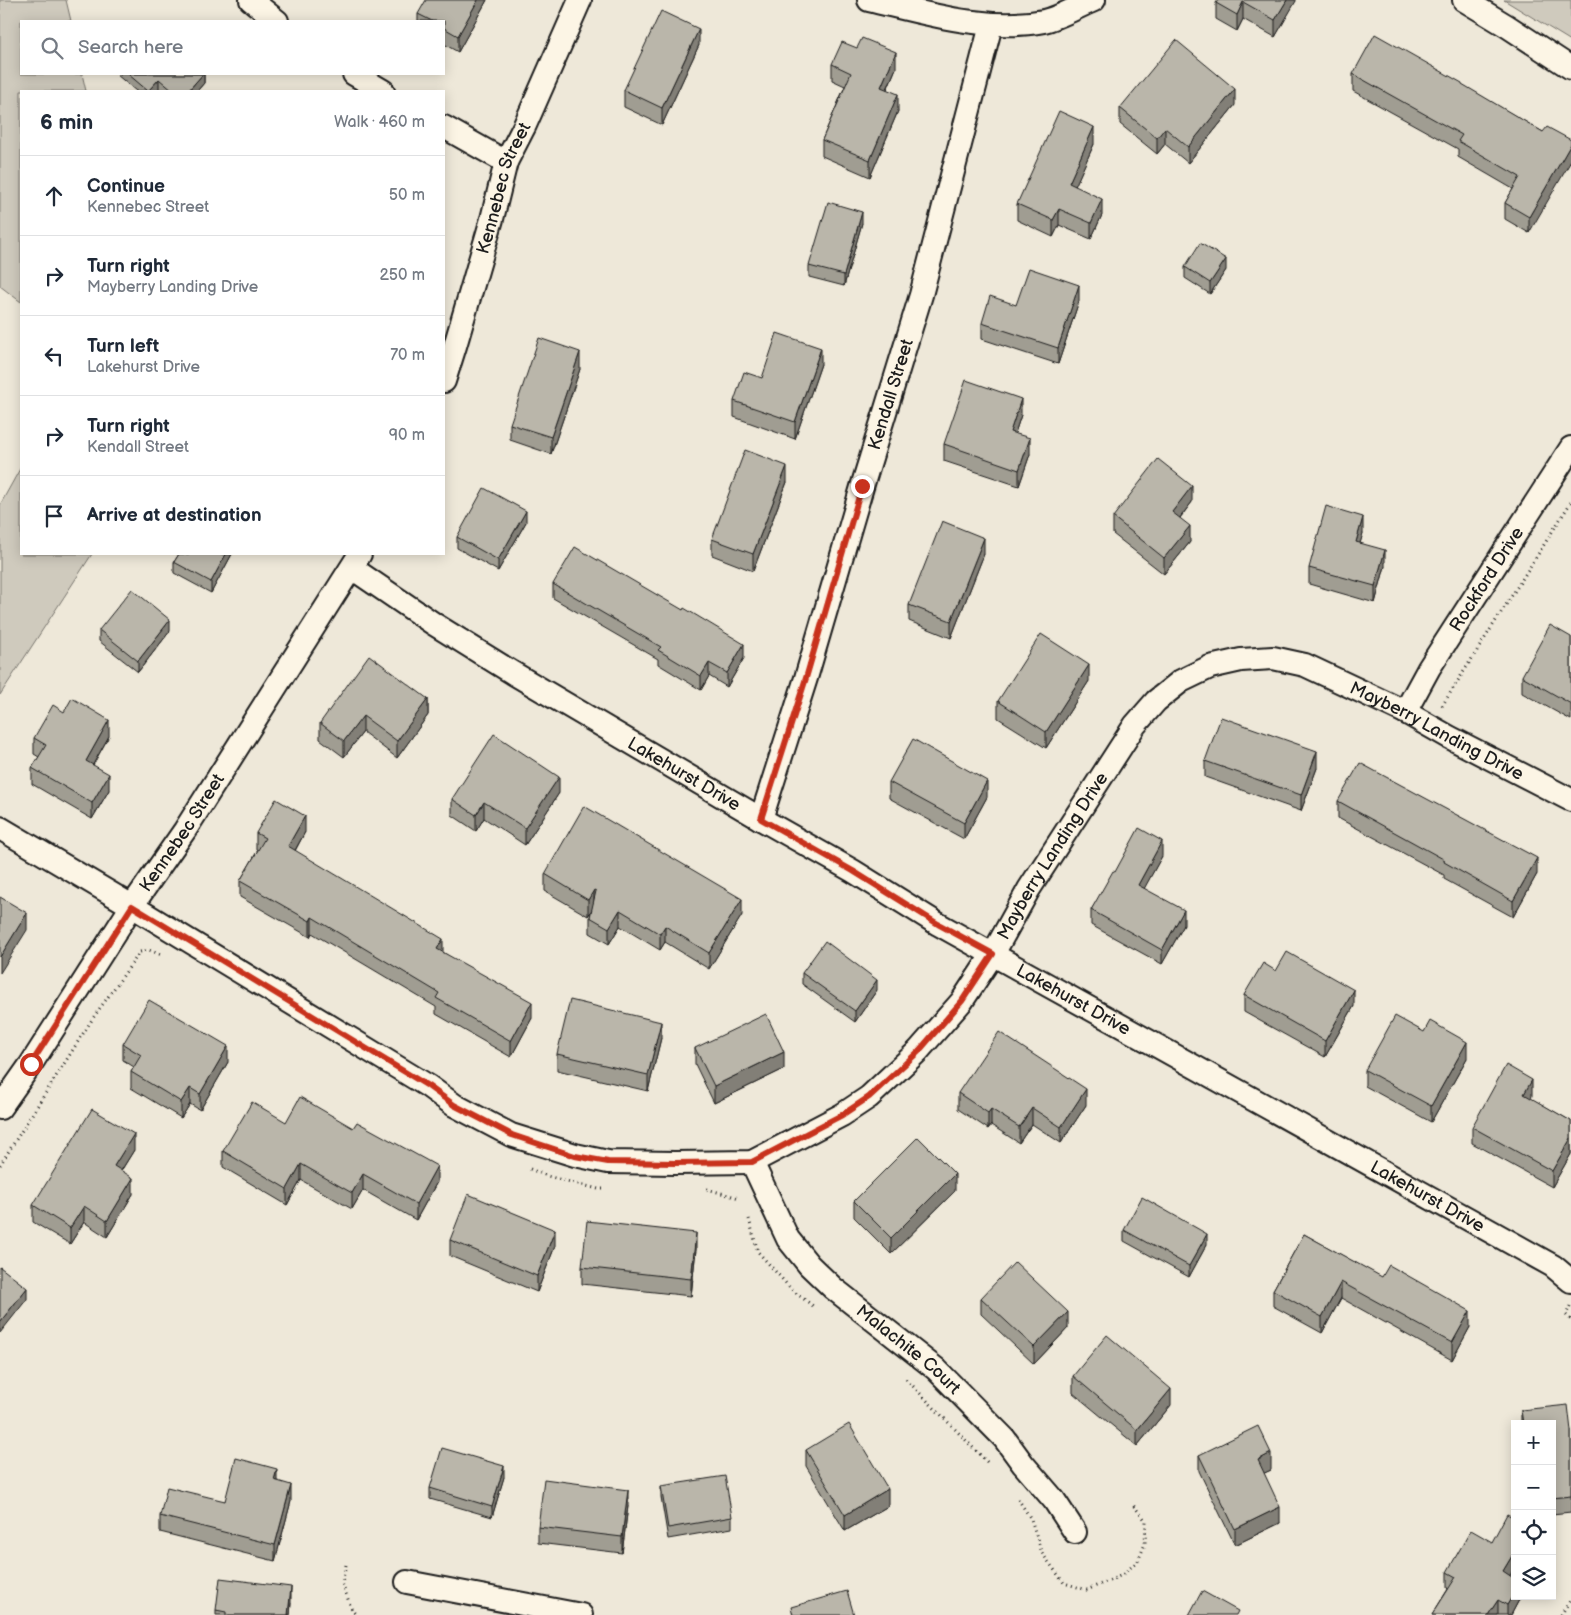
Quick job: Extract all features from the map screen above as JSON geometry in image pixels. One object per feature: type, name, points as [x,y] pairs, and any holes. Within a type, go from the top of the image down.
[{"type":"street","points":[[251,0],[276,20]]},
{"type":"street","name":"Kennebec Street","points":[[445,378],[492,219],[506,162],[525,125],[580,0]]},
{"type":"street","points":[[869,0],[934,15],[991,25],[1045,21],[1094,0]]},
{"type":"street","points":[[1464,0],[1571,68]]},
{"type":"street","name":"Kendall Street","points":[[761,819],[806,678],[862,486],[921,295],[991,25]]},
{"type":"street","points":[[356,75],[381,90]]},
{"type":"street","points":[[445,128],[506,162]]},
{"type":"street","name":"Rockford Drive","points":[[1405,712],[1429,668],[1571,448]]},
{"type":"street","name":"Kennebec Street","points":[[0,1108],[31,1064],[132,906],[185,830],[356,561]]},
{"type":"street","name":"Lakehurst Drive","points":[[356,561],[466,644],[761,819],[853,871],[938,924],[1553,1266],[1571,1281]]},
{"type":"street","name":"Mayberry Landing Drive","points":[[0,828],[428,1086],[454,1105],[512,1135],[575,1156],[608,1162],[752,1162],[842,1115],[869,1097],[918,1052],[962,1001],[993,954],[1029,889],[1135,725],[1156,701],[1181,681],[1210,666],[1241,660],[1273,658],[1305,664],[1405,712],[1571,800]]},
{"type":"street","name":"Malachite Court","points":[[752,1162],[788,1239],[809,1265],[833,1288],[936,1368],[1004,1438],[1023,1464],[1054,1500],[1075,1532]]},
{"type":"street","points":[[406,1582],[581,1615]]},
{"type":"path","points":[[1430,726],[1571,502]]},
{"type":"path","points":[[0,1165],[93,1018],[140,952],[149,950],[167,957]]},
{"type":"path","points":[[522,1166],[547,1176],[598,1189],[608,1189]]},
{"type":"path","points":[[700,1189],[709,1189],[738,1196],[743,1203]]},
{"type":"path","points":[[747,1210],[758,1252],[792,1290],[814,1306]]},
{"type":"path","points":[[1571,1304],[1566,1315],[1571,1320]]},
{"type":"path","points":[[905,1378],[992,1466]]},
{"type":"path","points":[[1016,1495],[1031,1519],[1042,1554],[1064,1583],[1087,1590],[1122,1575],[1138,1560],[1145,1544],[1146,1521],[1133,1505]]},
{"type":"path","points":[[346,1565],[342,1583],[352,1610],[356,1615]]},
{"type":"path","points":[[1561,1615],[1571,1599]]},
{"type":"shaded area","points":[[0,0],[66,0],[71,20],[20,20],[20,75],[82,75],[86,90],[20,90],[20,301],[0,286]]},
{"type":"shaded area","points":[[1504,0],[1571,0],[1571,41]]},
{"type":"shaded area","points":[[20,469],[20,555],[91,555],[0,695],[0,505]]},
{"type":"building","points":[[426,0],[478,0],[458,36],[445,29],[445,20],[430,20],[418,14]]},
{"type":"building","points":[[1218,0],[1287,0],[1275,20],[1243,2],[1237,15],[1216,3]]},
{"type":"building","points":[[661,11],[699,29],[662,108],[624,90]]},
{"type":"building","points":[[1375,34],[1462,83],[1543,132],[1547,127],[1571,140],[1571,144],[1529,217],[1505,203],[1520,177],[1458,141],[1462,135],[1353,74]]},
{"type":"building","points":[[862,38],[896,52],[881,87],[898,94],[870,160],[822,140],[851,73],[832,64],[842,42],[857,48]]},
{"type":"building","points":[[1176,40],[1235,89],[1188,147],[1165,128],[1157,138],[1120,108]]},
{"type":"building","points":[[129,75],[202,75],[189,90],[172,90],[159,79],[147,90]]},
{"type":"building","points":[[1059,111],[1094,127],[1069,183],[1102,199],[1091,223],[1059,209],[1053,220],[1017,204]]},
{"type":"building","points":[[828,202],[862,212],[844,275],[809,266]]},
{"type":"building","points":[[1200,243],[1226,259],[1210,283],[1185,267]]},
{"type":"building","points":[[1029,268],[1079,285],[1058,348],[982,323],[990,296],[1016,305]]},
{"type":"building","points":[[777,333],[821,348],[795,422],[734,401],[744,372],[762,378]]},
{"type":"building","points":[[539,338],[580,352],[551,437],[510,424]]},
{"type":"building","points":[[966,380],[1021,399],[1010,432],[1030,438],[1019,470],[944,444]]},
{"type":"building","points":[[745,450],[787,466],[753,554],[712,539]]},
{"type":"building","points":[[1158,459],[1192,486],[1172,512],[1190,526],[1164,558],[1113,517]]},
{"type":"building","points":[[484,488],[526,511],[498,560],[457,537]]},
{"type":"building","points":[[1326,506],[1363,517],[1356,542],[1385,550],[1375,586],[1309,568]]},
{"type":"building","points":[[942,521],[984,538],[951,621],[909,605]]},
{"type":"building","points":[[575,547],[744,644],[727,673],[709,663],[701,676],[658,650],[661,647],[553,584]]},
{"type":"building","points":[[178,555],[225,555],[211,582],[174,562]]},
{"type":"building","points":[[132,589],[170,620],[138,661],[99,630]]},
{"type":"building","points":[[1550,625],[1571,637],[1571,704],[1522,676]]},
{"type":"building","points":[[1041,634],[1089,665],[1046,732],[998,701]]},
{"type":"building","points":[[369,655],[428,699],[397,741],[363,716],[344,741],[320,723]]},
{"type":"building","points":[[72,698],[109,720],[86,761],[109,774],[92,803],[32,768],[46,745],[34,738],[53,705],[64,712]]},
{"type":"building","points":[[1221,717],[1317,751],[1301,795],[1205,761]]},
{"type":"building","points":[[494,734],[559,777],[525,828],[484,802],[476,815],[452,799]]},
{"type":"building","points":[[913,739],[987,781],[964,823],[889,782]]},
{"type":"building","points":[[1360,763],[1537,858],[1513,901],[1444,862],[1445,860],[1338,801]]},
{"type":"building","points":[[276,799],[305,816],[288,846],[443,939],[437,949],[532,1002],[511,1041],[436,998],[439,993],[312,917],[310,921],[240,881],[265,838],[256,833]]},
{"type":"building","points":[[584,806],[742,899],[709,953],[665,926],[660,934],[620,910],[609,928],[590,917],[596,891],[594,890],[588,900],[545,874]]},
{"type":"building","points":[[1139,828],[1162,841],[1138,885],[1184,910],[1162,950],[1091,910],[1113,871],[1115,872]]},
{"type":"building","points":[[0,897],[27,913],[0,957]]},
{"type":"building","points":[[825,941],[877,980],[855,1011],[802,973]]},
{"type":"building","points":[[1287,952],[1354,990],[1325,1041],[1244,995],[1263,963],[1276,971]]},
{"type":"building","points":[[149,1000],[228,1046],[200,1094],[190,1088],[181,1102],[131,1072],[141,1055],[123,1044]]},
{"type":"building","points":[[570,1000],[661,1022],[648,1075],[557,1054]]},
{"type":"building","points":[[766,1014],[784,1052],[714,1086],[695,1048]]},
{"type":"building","points":[[1395,1016],[1424,1032],[1430,1021],[1467,1042],[1431,1106],[1365,1070]]},
{"type":"building","points":[[999,1032],[1086,1089],[1061,1127],[1032,1108],[1019,1127],[991,1109],[988,1113],[958,1093]]},
{"type":"building","points":[[1506,1065],[1532,1080],[1524,1094],[1571,1121],[1571,1138],[1552,1171],[1472,1127]]},
{"type":"building","points":[[300,1097],[353,1128],[357,1122],[437,1166],[416,1204],[363,1174],[352,1193],[301,1164],[287,1189],[223,1151],[252,1102],[286,1122]]},
{"type":"building","points":[[92,1109],[134,1134],[114,1166],[133,1178],[107,1221],[84,1206],[70,1228],[33,1205]]},
{"type":"building","points":[[918,1137],[955,1174],[891,1238],[854,1201]]},
{"type":"building","points":[[468,1194],[555,1230],[537,1276],[450,1240]]},
{"type":"building","points":[[1142,1197],[1207,1234],[1189,1266],[1124,1230]]},
{"type":"building","points":[[587,1221],[696,1233],[691,1279],[582,1267]]},
{"type":"building","points":[[1304,1234],[1382,1277],[1389,1265],[1470,1311],[1452,1343],[1341,1282],[1322,1317],[1273,1290]]},
{"type":"building","points":[[1015,1262],[1068,1312],[1034,1347],[981,1298]]},
{"type":"building","points":[[0,1267],[27,1288],[0,1322]]},
{"type":"building","points":[[1107,1335],[1171,1389],[1137,1430],[1073,1376]]},
{"type":"building","points":[[1568,1405],[1571,1431],[1571,1496],[1556,1498],[1556,1420],[1522,1420],[1521,1410]]},
{"type":"building","points":[[849,1424],[888,1489],[845,1515],[806,1450]]},
{"type":"building","points":[[1258,1426],[1271,1453],[1258,1460],[1280,1507],[1235,1529],[1199,1455]]},
{"type":"building","points":[[442,1448],[504,1466],[492,1507],[430,1488]]},
{"type":"building","points":[[236,1458],[277,1469],[274,1480],[291,1485],[275,1545],[160,1516],[167,1487],[225,1501]]},
{"type":"building","points":[[725,1476],[732,1517],[668,1528],[661,1486]]},
{"type":"building","points":[[544,1479],[628,1490],[622,1537],[538,1527]]},
{"type":"building","points":[[1507,1514],[1511,1516],[1511,1558],[1503,1571],[1511,1576],[1511,1598],[1507,1605],[1498,1600],[1488,1615],[1432,1615],[1456,1577],[1447,1572],[1471,1530],[1492,1542]]},
{"type":"building","points":[[220,1578],[291,1587],[288,1615],[226,1615],[226,1612],[216,1610]]},
{"type":"building","points":[[847,1591],[854,1615],[793,1615],[791,1607]]},
{"type":"building","points":[[1202,1591],[1238,1611],[1236,1615],[1189,1615]]},
{"type":"route","points":[[31,1064],[132,906],[428,1086],[454,1105],[512,1135],[575,1156],[608,1162],[752,1162],[842,1115],[869,1097],[918,1052],[962,1001],[993,954],[938,924],[853,871],[761,819],[806,678],[862,486]]}]
